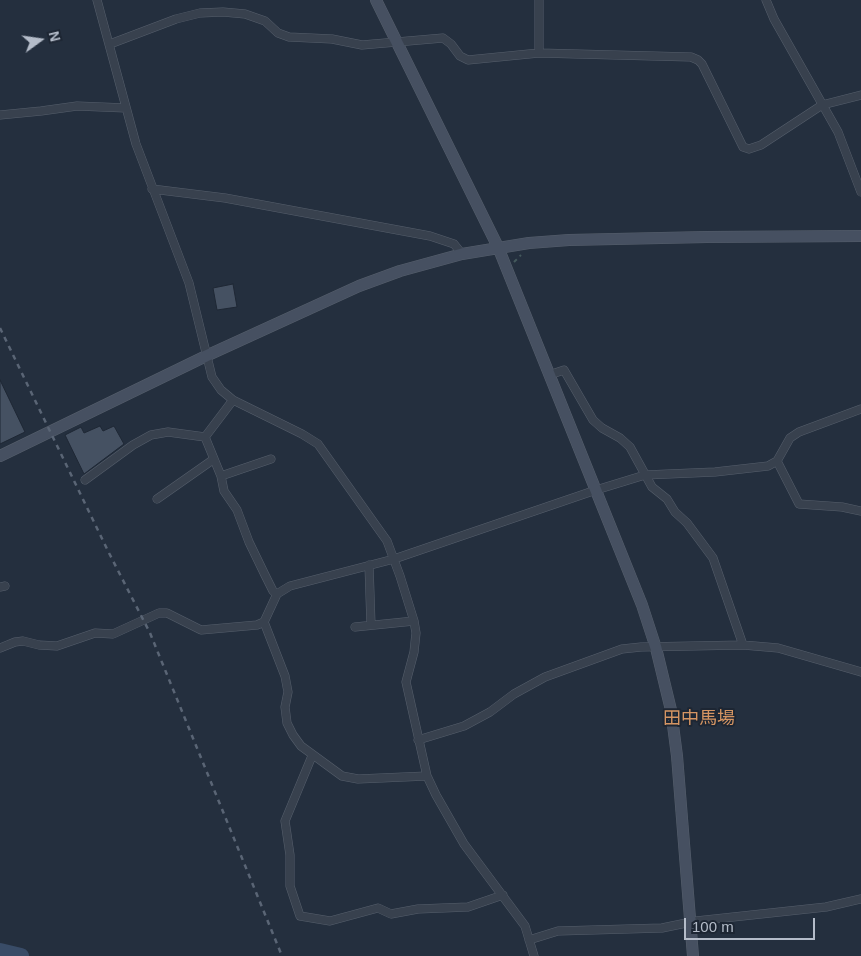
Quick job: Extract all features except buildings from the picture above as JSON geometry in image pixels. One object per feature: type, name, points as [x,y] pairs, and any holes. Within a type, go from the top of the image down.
[{"type":"street","points":[[97,0],[136,144],[189,283],[212,377],[221,390],[233,400],[302,434],[318,444],[387,541],[414,621],[416,633],[414,652],[406,682],[427,776],[464,844],[526,926],[534,956]]},
{"type":"street","points":[[376,0],[498,247],[642,605],[656,648],[671,710],[677,756],[693,956]]},
{"type":"street","points":[[539,0],[539,53]]},
{"type":"street","points":[[766,0],[774,19],[838,132],[861,192]]},
{"type":"street","points":[[110,44],[176,19],[200,13],[223,12],[246,14],[265,20],[278,33],[289,37],[332,39],[362,45],[443,38],[451,44],[460,56],[468,60],[539,53],[691,58],[698,60],[702,64],[743,147],[748,149],[761,145],[822,105],[861,95]]},
{"type":"street","points":[[0,115],[41,112],[77,106],[126,108]]},
{"type":"street","points":[[152,189],[225,198],[430,236],[454,244],[462,254]]},
{"type":"street","points":[[0,456],[206,356],[359,286],[400,271],[462,254],[498,247],[569,240],[861,236]]},
{"type":"street","points":[[550,375],[564,370],[593,420],[602,428],[620,438],[630,448],[652,487],[667,499],[675,512],[687,523],[713,558],[743,645]]},
{"type":"street","points":[[205,437],[233,400]]},
{"type":"street","points":[[0,648],[23,641],[39,645],[57,646],[94,633],[113,634],[159,613],[167,613],[201,630],[257,626],[264,622],[277,594],[290,586],[394,559],[645,475],[751,469],[768,466],[777,461],[790,438],[799,432],[861,409]]},
{"type":"street","points":[[85,480],[132,445],[151,435],[168,432],[205,437]]},
{"type":"street","points":[[205,437],[224,491],[237,510],[264,575],[273,591],[277,594]]},
{"type":"street","points":[[157,498],[214,459]]},
{"type":"street","points":[[220,476],[272,459]]},
{"type":"street","points":[[777,461],[799,504],[861,510]]},
{"type":"street","points":[[369,566],[371,625]]},
{"type":"street","points":[[355,627],[414,621]]},
{"type":"street","points":[[264,622],[285,676],[288,692],[285,707],[287,723],[301,746],[312,756],[342,776],[358,780],[427,776]]},
{"type":"street","points":[[418,740],[464,726],[545,677],[622,649],[743,645],[778,648],[861,672]]},
{"type":"street","points":[[312,756],[285,820],[290,855],[290,886],[300,916],[330,921],[378,908],[391,914],[418,909],[468,907],[503,895]]},
{"type":"street","points":[[530,940],[558,931],[662,928],[691,922],[826,908],[861,899]]},
{"type":"path","points":[[514,269],[514,261],[524,253]]},
{"type":"waterway","points":[[0,951],[21,956]]},
{"type":"railway","points":[[0,328],[150,633],[282,956]]},
{"type":"district","name":"田中馬場","points":[[699,719]]}]
